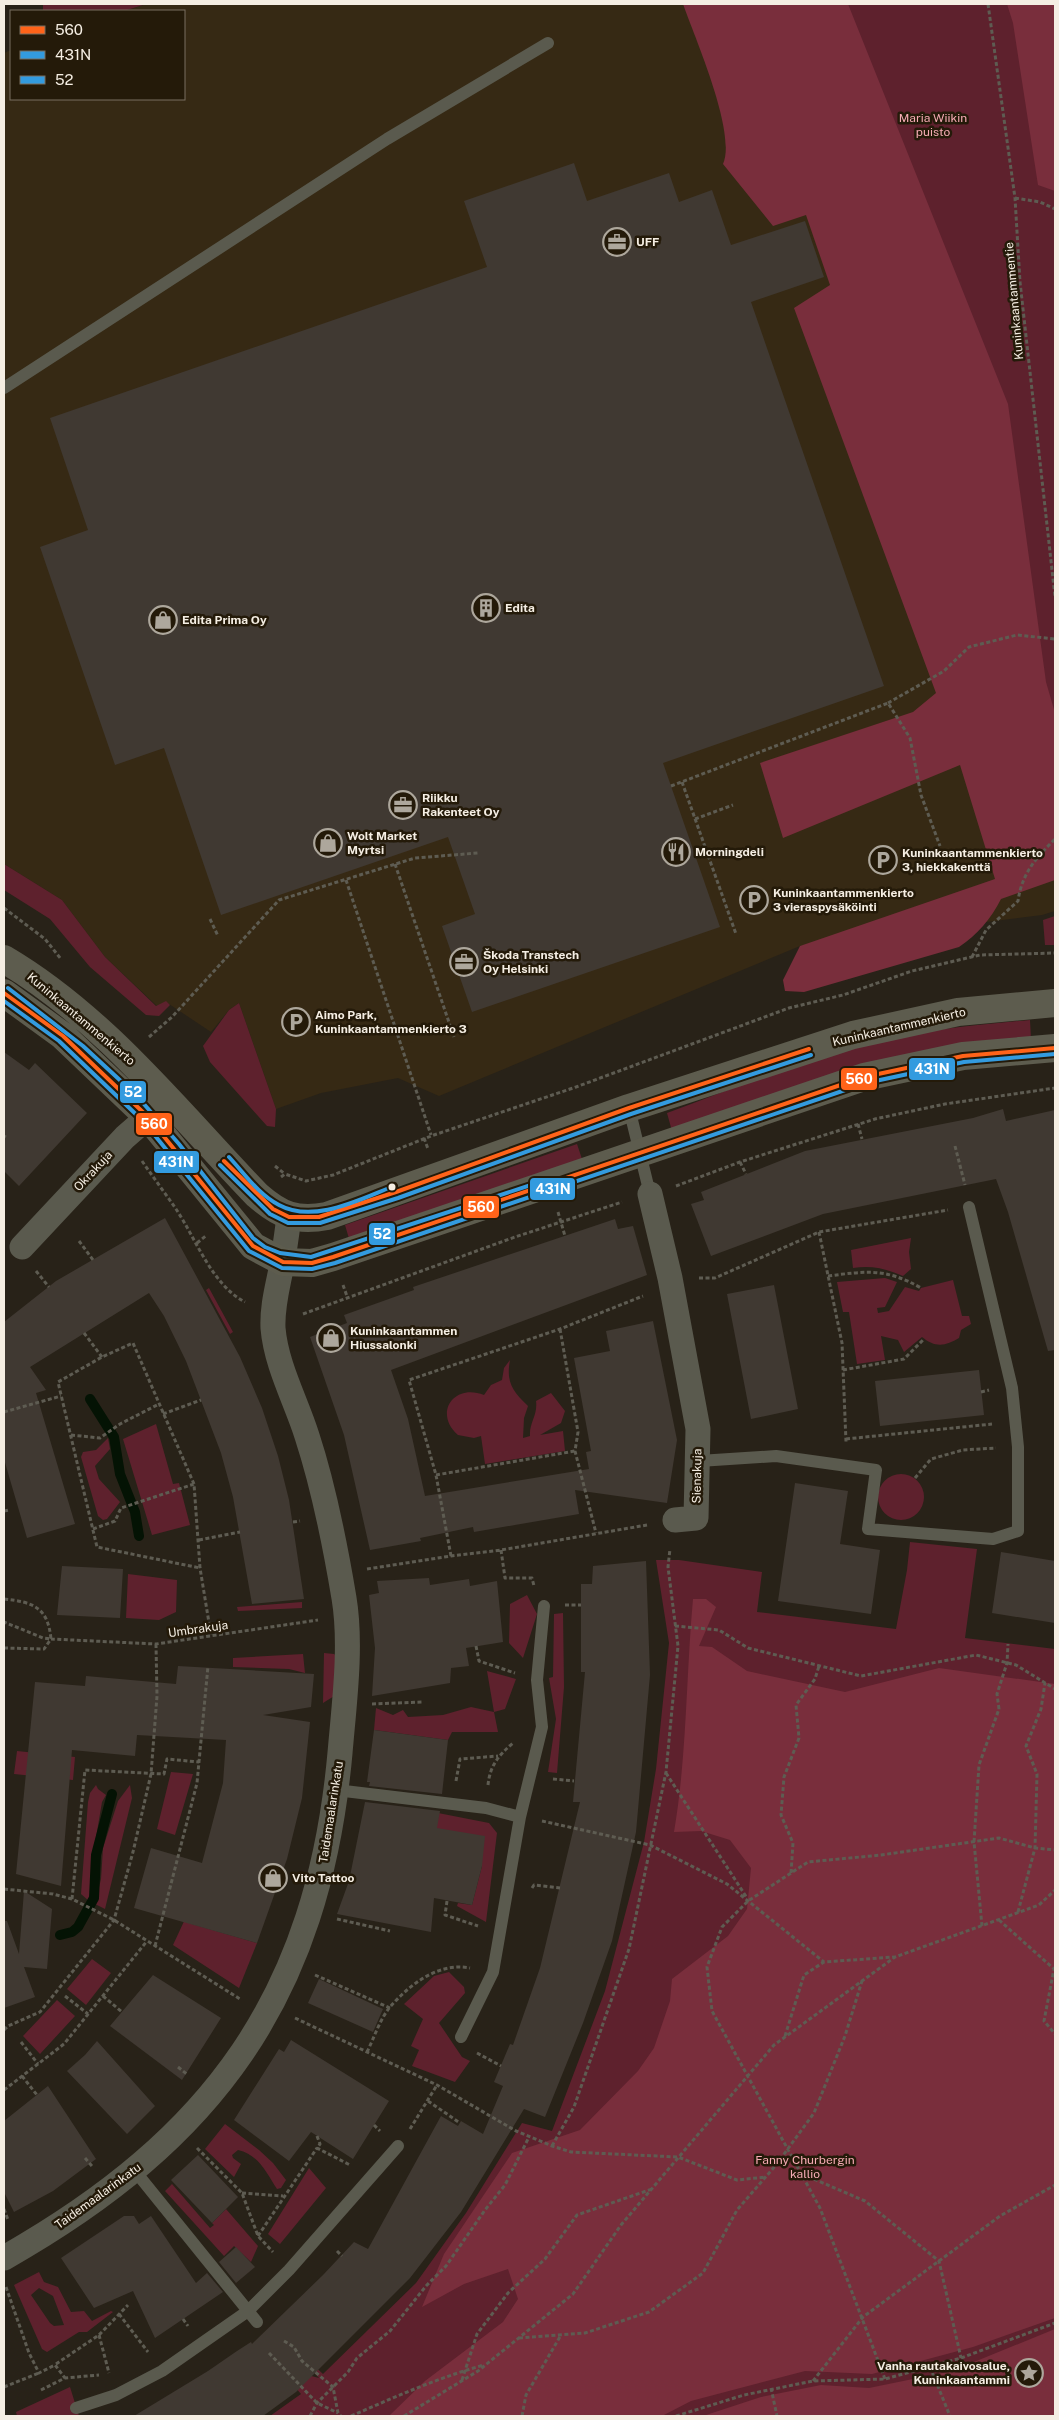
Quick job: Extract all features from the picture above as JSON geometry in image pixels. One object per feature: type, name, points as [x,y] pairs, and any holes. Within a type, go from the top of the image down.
[{"type":"street","name":"Kuninkaantammenkierto","points":[[4,959],[27,972],[68,1005],[135,1065],[257,1195],[273,1210],[289,1217],[327,1216],[629,1108],[853,1035],[958,1012],[1055,1003]]},
{"type":"street","name":"Kuninkaantammenkierto","points":[[4,992],[64,1036],[148,1117],[248,1242],[283,1262],[312,1263],[520,1195],[864,1077],[962,1056],[1055,1048]]},
{"type":"street","name":"Okrakuja","points":[[27,1257],[125,1137],[168,1099]]},
{"type":"street","name":"Sienakuja","points":[[650,1194],[670,1278],[698,1429],[699,1461],[696,1518],[674,1521]]},
{"type":"street","name":"Taidemaalarinkatu","points":[[4,2258],[78,2213],[135,2171],[195,2113],[240,2056],[272,2006],[292,1965],[307,1924],[322,1868],[336,1790],[344,1702],[345,1617],[332,1533],[308,1437],[273,1333],[272,1308],[283,1262],[289,1217]]},
{"type":"lane","points":[[4,388],[387,139],[548,43]]},
{"type":"lane","name":"Sienakuja","points":[[629,1108],[650,1194]]},
{"type":"lane","points":[[699,1461],[776,1456],[876,1470],[868,1529],[994,1539],[1018,1532],[1018,1447],[1012,1388],[969,1207]]},
{"type":"lane","points":[[461,2037],[493,1972],[520,1817],[542,1727],[537,1680],[544,1606]]},
{"type":"lane","points":[[336,1790],[486,1808],[520,1817]]},
{"type":"lane","points":[[76,2408],[116,2395],[162,2371],[248,2311],[289,2270],[398,2146]]},
{"type":"lane","points":[[135,2171],[257,2322]]},
{"type":"path","name":"Kuninkaantammentie","points":[[988,4],[1015,198],[1020,282],[1055,596]]},
{"type":"path","points":[[1015,198],[1040,202],[1055,209]]},
{"type":"path","points":[[671,786],[888,703],[944,671],[969,647],[1017,635],[1055,639]]},
{"type":"path","points":[[888,703],[910,738],[921,795],[940,846]]},
{"type":"path","points":[[682,782],[736,934]]},
{"type":"path","points":[[696,819],[733,805]]},
{"type":"path","points":[[972,957],[986,930],[1018,901],[1020,890],[1032,862],[1055,839]]},
{"type":"path","points":[[147,1040],[172,1017],[279,900],[415,858],[478,853]]},
{"type":"path","points":[[394,864],[454,1037]]},
{"type":"path","points":[[346,880],[431,1136]]},
{"type":"path","points":[[210,919],[218,936]]},
{"type":"path","points":[[278,1179],[285,1174],[306,1181],[319,1179],[431,1136],[576,1087],[789,1008],[842,995],[912,972],[972,957],[1055,953]]},
{"type":"path","points":[[295,1314],[302,1314],[325,1307],[561,1222],[858,1124],[944,1104],[1055,1088]]},
{"type":"path","points":[[858,1124],[862,1139]]},
{"type":"path","points":[[955,1146],[964,1185]]},
{"type":"path","points":[[740,1162],[746,1174]]},
{"type":"path","points":[[451,1556],[436,1474],[409,1380],[560,1329],[654,1292],[670,1278],[715,1278],[819,1232],[969,1207]]},
{"type":"path","points":[[557,1209],[565,1236]]},
{"type":"path","points":[[819,1232],[842,1343],[847,1466]]},
{"type":"path","points":[[79,1241],[93,1260]]},
{"type":"path","points":[[197,1243],[217,1276],[235,1295],[250,1304]]},
{"type":"path","points":[[27,1257],[49,1287]]},
{"type":"path","points":[[828,1276],[868,1271],[884,1272],[904,1279],[921,1288]]},
{"type":"path","points":[[560,1329],[578,1432],[576,1451],[596,1532]]},
{"type":"path","points":[[84,1333],[102,1356]]},
{"type":"path","points":[[843,1370],[904,1359],[924,1339]]},
{"type":"path","points":[[200,1568],[97,1547],[58,1382],[102,1356],[133,1343],[194,1484],[200,1568],[211,1636]]},
{"type":"path","points":[[991,1390],[992,1398]]},
{"type":"path","points":[[4,1412],[61,1396]]},
{"type":"path","points":[[163,1414],[201,1400]]},
{"type":"path","points":[[71,1435],[100,1438],[120,1424],[159,1404]]},
{"type":"path","points":[[846,1439],[995,1424],[994,1416]]},
{"type":"path","points":[[915,1478],[931,1459],[963,1450],[1018,1447]]},
{"type":"path","points":[[436,1474],[576,1451]]},
{"type":"path","points":[[93,1529],[115,1521],[121,1508],[194,1484]]},
{"type":"path","points":[[4,1511],[9,1510]]},
{"type":"path","points":[[293,1522],[301,1521]]},
{"type":"path","points":[[341,1586],[366,1570],[674,1521],[668,1567],[678,1646],[666,1772],[629,1949],[574,2107],[552,2146]]},
{"type":"path","points":[[199,1540],[240,1532]]},
{"type":"path","points":[[501,1550],[505,1578],[532,1578]]},
{"type":"path","points":[[4,1600],[21,1601],[39,1610],[49,1620],[51,1639],[43,1638],[4,1622]]},
{"type":"path","name":"Umbrakuja","points":[[4,1648],[44,1649],[51,1639],[156,1644],[345,1617]]},
{"type":"path","points":[[675,1626],[719,1630],[748,1648],[861,1676],[976,1655],[1016,1665],[1055,1690]]},
{"type":"path","points":[[4,2030],[8,2026],[40,2012],[114,1920],[133,1852],[151,1774],[157,1696],[156,1644]]},
{"type":"path","points":[[982,1926],[974,1842],[979,1765],[999,1709],[997,1694],[1007,1663],[1008,1644]]},
{"type":"path","points":[[476,1646],[479,1661],[537,1680]]},
{"type":"path","points":[[155,1946],[196,1783],[208,1666]]},
{"type":"path","points":[[791,1873],[793,1842],[781,1816],[784,1777],[799,1738],[796,1705],[815,1679],[819,1666]]},
{"type":"path","points":[[1018,1912],[1035,1848],[1036,1774],[1026,1746],[1041,1709],[1045,1683]]},
{"type":"path","points":[[364,1703],[424,1702]]},
{"type":"path","points":[[486,1808],[490,1773],[498,1756],[519,1738],[542,1727]]},
{"type":"path","points":[[452,1804],[460,1759],[498,1756]]},
{"type":"path","points":[[72,1898],[85,1770],[164,1774],[167,1759],[199,1762]]},
{"type":"path","points":[[666,1772],[748,1901]]},
{"type":"path","points":[[520,1817],[650,1845],[727,1884],[824,1962]]},
{"type":"path","points":[[885,2379],[820,2208],[712,2011],[707,1967],[722,1927],[748,1901],[808,1862],[999,1838],[1035,1848],[1055,1850]]},
{"type":"path","points":[[4,1889],[72,1898],[114,1920],[241,1999]]},
{"type":"path","points":[[785,2037],[804,1975],[824,1962],[894,1957],[1039,1905],[1055,1890]]},
{"type":"path","points":[[447,1901],[445,1915],[499,1934]]},
{"type":"path","points":[[330,1918],[390,1931]]},
{"type":"path","points":[[999,1920],[1055,1969],[1044,2021],[1055,2034]]},
{"type":"path","points":[[4,2090],[64,2044],[147,1941]]},
{"type":"path","points":[[404,2416],[462,2381],[486,2364],[573,2294],[621,2225],[774,2044],[894,1957]]},
{"type":"path","points":[[292,1965],[390,2008]]},
{"type":"path","points":[[367,2052],[390,2008],[416,1984],[437,1970],[458,1966],[493,1972]]},
{"type":"path","points":[[518,2338],[585,2333],[649,2312],[703,2273],[737,2210],[766,2177],[814,2113],[844,2036],[862,1980]]},
{"type":"path","points":[[65,1996],[88,2014]]},
{"type":"path","points":[[102,1996],[122,2012]]},
{"type":"path","points":[[290,2015],[437,2085],[529,2137],[552,2146],[571,2152],[678,2157],[737,2180],[766,2177]]},
{"type":"path","points":[[21,2042],[38,2064]]},
{"type":"path","points":[[178,2067],[188,2076]]},
{"type":"path","points":[[22,2076],[37,2095]]},
{"type":"path","points":[[398,2146],[437,2085]]},
{"type":"path","points":[[428,2101],[460,2123]]},
{"type":"path","points":[[258,2236],[320,2144],[316,2138],[317,2136]]},
{"type":"path","points":[[310,2416],[317,2403],[348,2372],[357,2358],[390,2331],[426,2286],[446,2266],[484,2210],[505,2185],[529,2137]]},
{"type":"path","points":[[195,2146],[242,2193],[258,2236],[289,2270]]},
{"type":"path","points":[[317,2148],[372,2177]]},
{"type":"path","points":[[85,2158],[94,2168]]},
{"type":"path","points":[[801,2173],[865,2201],[939,2261],[962,2358]]},
{"type":"path","points":[[813,2381],[863,2317],[1000,2216],[1055,2184]]},
{"type":"path","points":[[462,2381],[477,2334],[508,2293],[545,2258],[577,2215],[652,2188]]},
{"type":"path","points":[[242,2193],[284,2196]]},
{"type":"path","points":[[4,2209],[8,2220]]},
{"type":"path","points":[[4,2280],[29,2354],[40,2372]]},
{"type":"path","points":[[4,2387],[55,2365],[99,2335],[128,2305]]},
{"type":"path","points":[[119,2314],[162,2371]]},
{"type":"path","points":[[676,2416],[771,2388],[813,2381],[885,2379],[962,2358],[1055,2323]]},
{"type":"path","points":[[99,2335],[110,2374]]},
{"type":"path","points":[[522,2416],[526,2395],[561,2335]]},
{"type":"path","points":[[284,2341],[294,2347],[302,2361],[333,2387],[339,2415]]},
{"type":"path","points":[[269,2353],[317,2403],[339,2415]]},
{"type":"path","points":[[351,2416],[395,2396],[486,2364]]},
{"type":"path","points":[[55,2365],[65,2378]]},
{"type":"path","points":[[930,2367],[950,2416]]},
{"type":"path","points":[[771,2388],[777,2416]]},
{"type":"shaded area","points":[[146,4],[762,4],[1055,850],[1055,911],[1042,915],[800,946],[439,1096],[398,1078],[321,1093],[276,1109],[239,1003],[229,1010],[211,1032],[166,1002],[157,1006],[105,957],[62,900],[4,864],[4,53],[10,50],[10,100],[185,100],[185,10],[127,10]]},
{"type":"green space","points":[[43,4],[146,4],[127,10],[43,10]]},
{"type":"green space","points":[[683,4],[848,4],[1008,404],[1046,682],[1055,713],[1055,880],[1001,899],[983,926],[959,947],[804,992],[785,991],[783,980],[800,946],[995,879],[960,765],[783,838],[760,763],[913,712],[936,693],[794,308],[830,285],[806,215],[773,226],[723,164],[726,150],[720,109],[705,61]]},
{"type":"green space","name":"Maria Wiikin puisto","points":[[762,4],[1055,4],[1055,850]]},
{"type":"green space","points":[[1007,4],[1055,4],[1055,191],[1038,185],[1013,23]]},
{"type":"green space","points":[[4,864],[62,900],[105,957],[156,1006],[166,1001],[170,1005],[159,1016],[146,1015],[90,967],[50,919],[4,890]]},
{"type":"green space","points":[[1055,916],[1055,945],[1045,945],[1043,920]]},
{"type":"green space","points":[[239,1003],[276,1109],[275,1127],[267,1126],[210,1062],[203,1046],[229,1010]]},
{"type":"green space","points":[[1030,1020],[1031,1039],[672,1131],[667,1113],[752,1081],[839,1052],[914,1034]]},
{"type":"green space","points":[[577,1144],[583,1162],[350,1242],[345,1225]]},
{"type":"green space","points":[[911,1238],[909,1252],[911,1269],[903,1276],[879,1268],[853,1268],[851,1250]]},
{"type":"green space","points":[[885,1278],[897,1282],[885,1307],[877,1308],[878,1313],[889,1311],[905,1287],[919,1291],[921,1288],[953,1280],[962,1316],[969,1316],[971,1324],[961,1330],[959,1338],[950,1343],[940,1345],[931,1343],[922,1337],[904,1352],[898,1340],[881,1336],[885,1360],[857,1364],[849,1312],[843,1312],[837,1282]]},
{"type":"green space","points":[[209,1288],[233,1332],[230,1334],[206,1290]]},
{"type":"green space","points":[[510,1360],[509,1374],[512,1386],[518,1396],[528,1406],[524,1418],[523,1438],[530,1436],[536,1411],[536,1401],[551,1393],[565,1411],[561,1423],[540,1435],[563,1431],[565,1451],[485,1464],[481,1436],[474,1438],[458,1435],[447,1418],[447,1410],[450,1402],[464,1393],[473,1392],[484,1395],[491,1385],[502,1380],[504,1368]]},
{"type":"green space","points":[[156,1424],[173,1484],[179,1483],[190,1525],[152,1535],[123,1439]]},
{"type":"green space","points":[[108,1438],[110,1449],[95,1466],[99,1479],[120,1502],[107,1519],[103,1520],[98,1516],[81,1457],[83,1452],[96,1450]]},
{"type":"green space","points":[[906,1474],[910,1475],[920,1484],[923,1488],[923,1506],[914,1516],[906,1520],[896,1520],[888,1516],[879,1506],[878,1492],[882,1484],[892,1475]]},
{"type":"green space","name":"Fanny Churbergin kallio","points":[[910,1542],[977,1549],[965,1638],[1055,1649],[1055,2416],[270,2416],[301,2394],[267,2355],[300,2373],[319,2378],[312,2370],[308,2360],[323,2374],[416,2283],[466,2213],[522,2123],[552,2131],[605,1991],[644,1842],[656,1769],[669,1643],[656,1560],[679,1560],[762,1572],[757,1612],[896,1629]]},
{"type":"green space","points":[[128,1574],[177,1580],[176,1612],[159,1620],[126,1618]]},
{"type":"green space","points":[[527,1595],[537,1614],[523,1658],[509,1643],[510,1604]]},
{"type":"green space","name":"Fanny Churbergin kallio","points":[[693,1599],[706,1599],[716,1607],[699,1646],[712,1647],[747,1671],[845,1692],[939,1668],[1055,1684],[1055,2318],[973,2347],[872,2374],[805,2371],[691,2401],[662,2416],[389,2416],[425,2381],[503,2322],[518,2299],[508,2269],[464,2284],[422,2307],[444,2254],[512,2153],[580,2130],[638,2071],[654,2048],[670,2001],[672,1979],[728,1936],[747,1909],[751,1868],[730,1840],[701,1831],[674,1832],[684,1745]]},
{"type":"green space","points":[[302,1602],[302,1608],[238,1611],[237,1607]]},
{"type":"green space","points":[[563,1613],[564,1687],[557,1773],[548,1772],[556,1719],[549,1678],[553,1677],[554,1614]]},
{"type":"green space","points":[[324,1653],[334,1654],[339,1658],[339,1693],[323,1703]]},
{"type":"green space","points":[[303,1654],[305,1673],[289,1669],[233,1667],[233,1658]]},
{"type":"green space","points":[[487,1671],[516,1679],[505,1709],[494,1712]]},
{"type":"green space","points":[[471,1707],[494,1712],[498,1732],[452,1732],[448,1740],[374,1730],[376,1708],[393,1715],[403,1710],[408,1717],[443,1715]]},
{"type":"green space","points":[[17,1751],[75,1757],[73,1780],[14,1774]]},
{"type":"green space","points":[[171,1772],[193,1774],[175,1835],[157,1829]]},
{"type":"green space","points":[[96,1785],[106,1795],[102,1802],[92,1861],[93,1887],[89,1901],[81,1894],[88,1802],[90,1793]]},
{"type":"green space","points":[[130,1785],[132,1798],[105,1909],[95,1904],[101,1879],[103,1848],[118,1801]]},
{"type":"green space","points":[[433,1812],[489,1823],[497,1833],[486,1922],[457,1906],[458,1903],[472,1905],[482,1866],[428,1826]]},
{"type":"green space","points":[[193,1902],[192,1924],[257,1943],[239,1988],[173,1945]]},
{"type":"green space","points":[[92,1959],[111,1973],[86,2005],[67,1989]]},
{"type":"green space","points":[[449,1972],[464,1987],[465,1993],[439,2023],[462,2057],[470,2061],[455,2082],[412,2066],[419,2050],[411,2046],[423,2019],[404,2004],[434,1976]]},
{"type":"green space","points":[[57,2000],[75,2016],[40,2054],[23,2036]]},
{"type":"green space","points":[[225,2124],[273,2163],[286,2180],[281,2188],[277,2189],[257,2160],[245,2152],[238,2150],[232,2155],[241,2164],[234,2177],[205,2149]]},
{"type":"green space","points":[[309,2168],[326,2188],[280,2244],[268,2234]]},
{"type":"green space","points":[[172,2184],[210,2228],[214,2225],[212,2223],[226,2209],[258,2246],[251,2262],[234,2246],[224,2256],[165,2191]]},
{"type":"green space","points":[[39,2272],[44,2282],[58,2287],[71,2312],[84,2311],[92,2321],[111,2311],[113,2312],[87,2332],[79,2332],[47,2352],[42,2349],[14,2285]],"holes":[[[39,2288],[53,2296],[64,2325],[54,2326],[50,2323],[31,2295]]]},
{"type":"green space","points":[[1055,2329],[1055,2416],[703,2416],[761,2397],[821,2385],[869,2388],[952,2371]]},
{"type":"green space","points":[[70,2387],[79,2416],[17,2416],[16,2412]]},
{"type":"building","name":"Edita","points":[[574,163],[587,201],[669,173],[679,202],[712,190],[731,245],[805,221],[824,277],[751,302],[884,686],[663,763],[720,927],[472,1012],[442,926],[475,914],[448,837],[221,915],[164,748],[115,765],[40,547],[88,530],[50,418],[487,267],[464,201]]},
{"type":"building","points":[[4,1052],[29,1070],[35,1063],[87,1113],[19,1186],[4,1171]]},
{"type":"building","points":[[1003,1109],[1006,1121],[1055,1110],[1055,1350],[1048,1351],[1008,1212],[996,1179],[823,1214],[711,1256],[691,1204],[704,1200],[701,1192],[805,1151],[973,1118]]},
{"type":"building","points":[[165,1218],[240,1357],[262,1408],[278,1456],[289,1500],[304,1599],[252,1604],[233,1497],[221,1453],[186,1361],[164,1316],[149,1293],[30,1367],[46,1390],[36,1393],[75,1524],[27,1538],[4,1459],[4,1322],[56,1281]]},
{"type":"building","points":[[615,1219],[618,1229],[633,1226],[647,1275],[391,1370],[408,1419],[425,1496],[589,1469],[586,1452],[591,1451],[574,1358],[610,1351],[606,1331],[653,1321],[677,1440],[667,1503],[575,1490],[579,1514],[474,1532],[473,1527],[420,1538],[421,1541],[370,1550],[344,1435],[310,1337],[347,1323],[344,1315],[414,1290],[413,1287]]},
{"type":"building","points":[[774,1285],[798,1409],[751,1419],[727,1294]]},
{"type":"building","points":[[979,1370],[984,1415],[880,1426],[875,1381]]},
{"type":"building","points":[[795,1483],[848,1491],[840,1544],[880,1550],[871,1614],[778,1601]]},
{"type":"building","points":[[1001,1552],[1055,1561],[1055,1623],[992,1613]]},
{"type":"building","points":[[646,1561],[650,1675],[636,1832],[612,1941],[583,2023],[545,2117],[524,2109],[461,2212],[410,2278],[296,2392],[263,2416],[134,2416],[208,2371],[251,2342],[252,2344],[354,2242],[368,2249],[441,2116],[458,2126],[461,2121],[483,2134],[503,2086],[494,2082],[510,2044],[513,2045],[540,1968],[580,1802],[573,1802],[585,1672],[581,1672],[581,1584],[592,1584],[593,1566]]},
{"type":"building","points":[[62,1566],[123,1569],[120,1618],[57,1615]]},
{"type":"building","points":[[429,1578],[430,1585],[469,1579],[470,1586],[497,1581],[503,1642],[466,1648],[469,1666],[451,1668],[450,1683],[372,1696],[375,1648],[369,1595],[379,1593],[377,1581]]},
{"type":"building","points":[[178,1666],[314,1674],[311,1707],[263,1715],[310,1722],[302,1798],[287,1859],[257,1943],[134,1908],[151,1848],[202,1863],[223,1783],[226,1740],[137,1735],[135,1756],[72,1750],[61,1886],[16,1874],[35,1682],[85,1686],[86,1676],[176,1684]]},
{"type":"building","points":[[374,1730],[448,1740],[442,1794],[369,1786],[370,1782],[367,1782]]},
{"type":"building","points":[[365,1802],[440,1811],[437,1828],[485,1836],[482,1866],[472,1905],[434,1898],[431,1932],[337,1914],[349,1881]]},
{"type":"building","points":[[24,1891],[52,1909],[47,1969],[24,1967],[35,1997],[4,2008],[4,1921],[7,1921],[19,1954]]},
{"type":"building","points":[[153,1975],[221,2018],[182,2080],[110,2026]]},
{"type":"building","points":[[319,1979],[383,2009],[373,2032],[308,2003]]},
{"type":"building","points":[[291,2040],[389,2101],[353,2159],[311,2132],[289,2161],[234,2120],[279,2049],[284,2052]]},
{"type":"building","points":[[97,2041],[155,2106],[127,2134],[67,2071]]},
{"type":"building","points":[[48,2086],[96,2159],[53,2191],[14,2212],[4,2192],[4,2121]]},
{"type":"building","points":[[198,2155],[238,2197],[212,2223],[171,2180]]},
{"type":"building","points":[[124,2216],[134,2216],[139,2224],[151,2216],[196,2283],[207,2273],[223,2292],[155,2338],[133,2291],[94,2308],[61,2258]]},
{"type":"building","points":[[236,2247],[255,2267],[236,2283],[219,2262]]},
{"type":"waterway","points":[[90,1399],[114,1437],[120,1474],[135,1512],[139,1536]]},
{"type":"waterway","points":[[60,1935],[72,1932],[78,1927],[94,1898],[96,1855],[112,1794]]},
{"type":"transit line","name":"52","points":[[8,988],[83,1046],[136,1095],[179,1144],[253,1238],[265,1247],[280,1253],[311,1257],[537,1183]]},
{"type":"transit line","name":"560","points":[[4,993],[63,1036],[148,1117],[253,1246],[283,1262],[312,1263],[333,1257],[864,1077],[963,1056],[1055,1048]]},
{"type":"transit line","name":"431N","points":[[4,1001],[59,1041],[143,1121],[249,1251],[282,1268],[312,1269],[335,1263],[866,1083],[964,1062],[1055,1054]]},
{"type":"transit line","name":"560","points":[[224,1161],[273,1209],[289,1217],[319,1217],[396,1192],[629,1108],[809,1049]]},
{"type":"transit line","name":"431N","points":[[220,1165],[270,1214],[288,1223],[320,1223],[398,1198],[631,1114],[811,1055]]},
{"type":"transit line","name":"52","points":[[229,1157],[265,1196],[279,1205],[293,1210],[307,1212],[337,1208],[394,1186]]},
{"type":"place","name":"UFF","points":[[617,242]]},
{"type":"place","name":"Edita","points":[[486,608]]},
{"type":"place","name":"Edita Prima Oy","points":[[163,620]]},
{"type":"place","name":"Riikku Rakenteet Oy","points":[[403,805]]},
{"type":"place","name":"Wolt Market Myrtsi","points":[[328,843]]},
{"type":"place","name":"Morningdeli","points":[[676,852]]},
{"type":"place","name":"Kuninkaantammenkierto 3, hiekkakenttä","points":[[883,860]]},
{"type":"place","name":"Kuninkaantammenkierto 3 vieraspysäköinti","points":[[754,900]]},
{"type":"place","name":"Škoda Transtech Oy Helsinki","points":[[464,962]]},
{"type":"place","name":"Aimo Park, Kuninkaantammenkierto 3","points":[[296,1022]]},
{"type":"place","name":"Kuninkaantammen Hiussalonki","points":[[331,1338]]},
{"type":"place","name":"Vito Tattoo","points":[[273,1878]]},
{"type":"place","name":"Vanha rautakaivosalue, Kuninkaantammi","points":[[1029,2373]]}]
